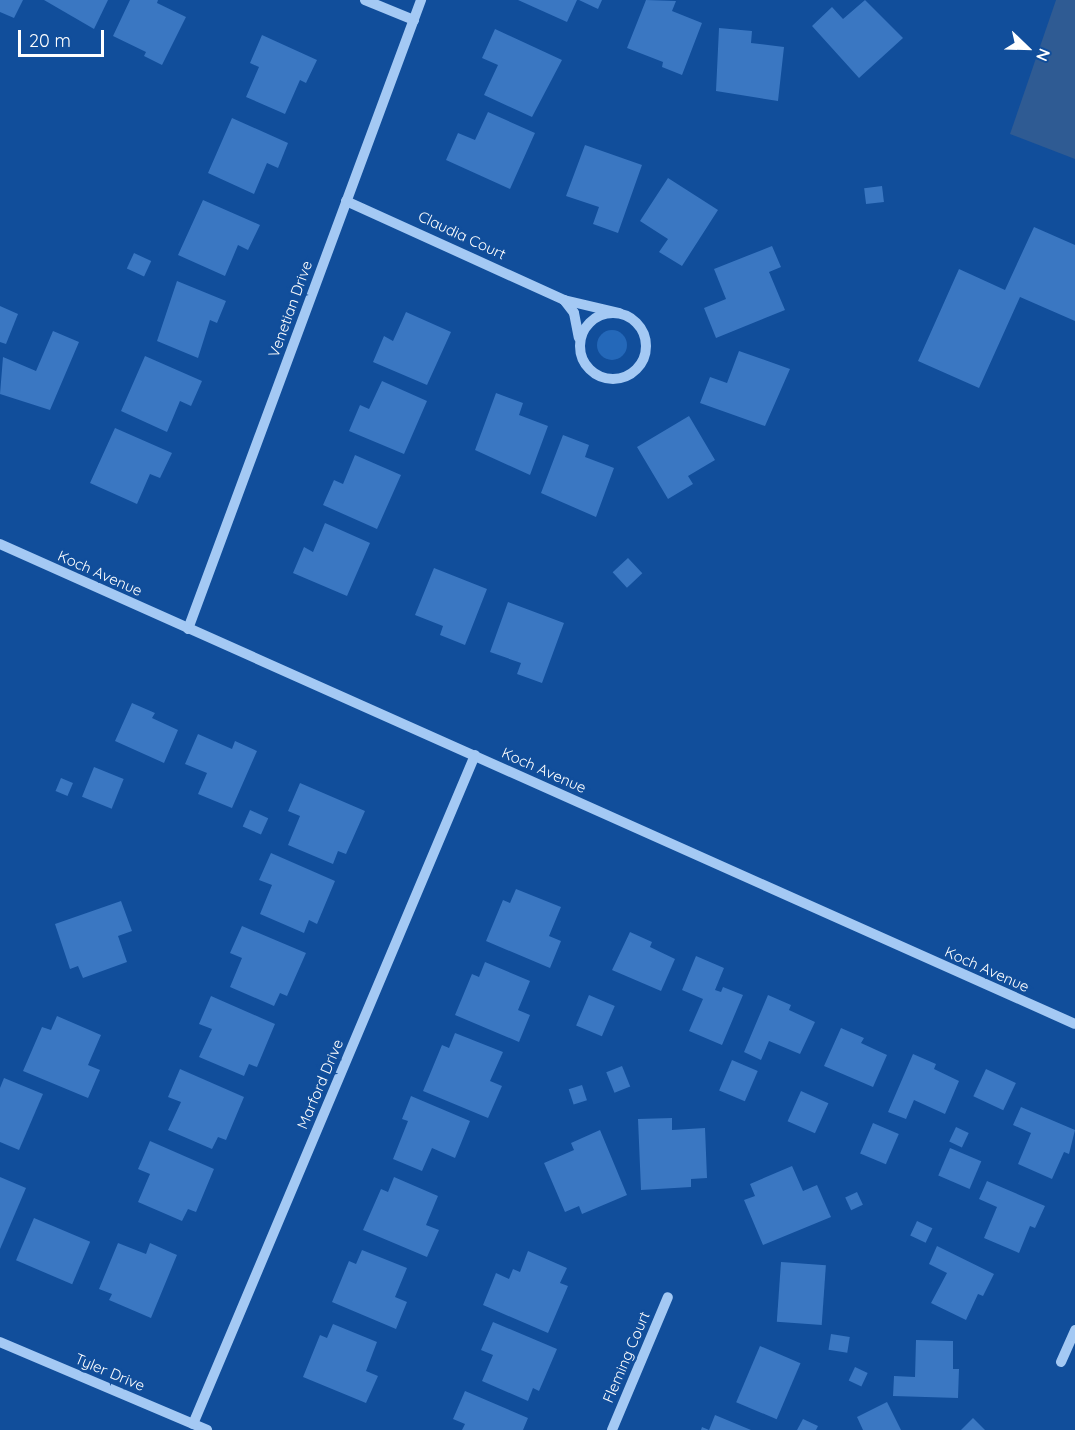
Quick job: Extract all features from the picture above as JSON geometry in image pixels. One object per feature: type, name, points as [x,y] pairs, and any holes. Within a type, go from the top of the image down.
[{"type":"street","points":[[365,0],[414,20]]},
{"type":"street","name":"Venetian Drive","points":[[188,629],[421,0]]},
{"type":"street","name":"Claudia Court","points":[[346,201],[564,300],[619,313],[638,324],[646,345],[639,366],[631,374],[610,379],[590,371],[580,352],[574,313],[564,300]]},
{"type":"street","points":[[580,341],[589,322],[608,313],[619,313]]},
{"type":"street","name":"Koch Avenue","points":[[0,544],[1075,1024]]},
{"type":"street","name":"Marford Drive","points":[[193,1424],[475,755]]},
{"type":"street","name":"Fleming Court","points":[[612,1430],[668,1296]]},
{"type":"street","points":[[1061,1362],[1075,1330]]},
{"type":"street","name":"Tyler Drive","points":[[0,1342],[207,1430]]},
{"type":"shaded area","points":[[1056,0],[1075,0],[1075,159],[1010,134]]},
{"type":"shaded area","points":[[612,330],[623,334],[627,345],[623,356],[612,360],[601,356],[597,345],[601,334]]},
{"type":"building","points":[[0,0],[23,0],[14,18],[0,12]]},
{"type":"building","points":[[44,0],[108,0],[94,29]]},
{"type":"building","points":[[130,0],[158,0],[157,3],[186,17],[162,65],[144,56],[146,52],[113,36]]},
{"type":"building","points":[[518,0],[577,0],[567,22]]},
{"type":"building","points":[[579,0],[602,0],[598,9]]},
{"type":"building","points":[[646,0],[676,1],[672,11],[702,23],[682,75],[662,67],[663,62],[627,48]]},
{"type":"building","points":[[865,0],[903,38],[859,78],[812,26],[832,7],[843,19]]},
{"type":"building","points":[[719,28],[752,31],[751,43],[784,47],[778,101],[716,91]]},
{"type":"building","points":[[495,29],[562,60],[532,117],[484,95],[498,65],[482,58]]},
{"type":"building","points":[[262,35],[317,60],[306,83],[300,80],[285,114],[246,97],[259,67],[250,63]]},
{"type":"building","points":[[488,112],[535,133],[510,189],[446,160],[458,133],[475,140]]},
{"type":"building","points":[[232,118],[288,143],[278,168],[267,163],[254,194],[208,173]]},
{"type":"building","points":[[585,145],[642,165],[618,233],[593,224],[599,207],[566,196]]},
{"type":"building","points":[[668,178],[718,210],[682,266],[659,252],[668,239],[640,221]]},
{"type":"building","points":[[882,186],[884,202],[866,204],[864,188]]},
{"type":"building","points":[[203,200],[260,225],[248,250],[238,245],[225,276],[178,255]]},
{"type":"building","points":[[1034,227],[1075,245],[1075,321],[1020,297],[979,388],[918,361],[959,269],[1005,290]]},
{"type":"building","points":[[772,246],[781,267],[769,272],[785,310],[716,338],[704,308],[726,299],[714,269]]},
{"type":"building","points":[[134,253],[151,261],[144,276],[127,268]]},
{"type":"building","points":[[177,281],[226,301],[217,323],[210,320],[198,358],[157,341]]},
{"type":"building","points":[[0,306],[18,314],[6,344],[0,342]]},
{"type":"building","points":[[406,312],[451,332],[427,385],[373,362],[384,336],[393,341]]},
{"type":"building","points":[[53,331],[79,342],[50,410],[0,394],[3,357],[36,371]]},
{"type":"building","points":[[739,351],[790,369],[765,426],[700,403],[710,377],[727,383]]},
{"type":"building","points":[[145,356],[202,381],[191,406],[180,401],[167,432],[121,411]]},
{"type":"building","points":[[382,381],[427,401],[404,454],[349,431],[360,405],[369,409]]},
{"type":"building","points":[[496,393],[523,403],[519,415],[548,426],[530,475],[475,450]]},
{"type":"building","points":[[689,416],[715,460],[688,476],[693,484],[668,499],[637,447]]},
{"type":"building","points":[[115,428],[172,453],[160,478],[150,474],[137,504],[90,483]]},
{"type":"building","points":[[563,435],[589,445],[585,457],[614,468],[596,517],[541,493]]},
{"type":"building","points":[[355,455],[401,475],[377,529],[323,505],[334,480],[343,484]]},
{"type":"building","points":[[325,523],[370,543],[347,596],[293,573],[304,547],[313,552]]},
{"type":"building","points":[[628,558],[642,573],[627,588],[613,572]]},
{"type":"building","points":[[434,568],[487,589],[465,645],[440,635],[443,626],[415,615]]},
{"type":"building","points":[[508,602],[564,623],[542,683],[517,674],[521,663],[490,652]]},
{"type":"building","points":[[132,703],[155,713],[152,718],[178,730],[164,763],[115,741]]},
{"type":"building","points":[[198,734],[232,749],[235,741],[257,751],[232,808],[198,794],[207,773],[185,764]]},
{"type":"building","points":[[94,767],[124,779],[112,809],[82,797]]},
{"type":"building","points":[[61,778],[73,783],[67,796],[56,791]]},
{"type":"building","points":[[300,783],[365,811],[346,854],[338,851],[333,864],[288,845],[300,816],[288,811]]},
{"type":"building","points":[[250,810],[268,818],[261,835],[243,826]]},
{"type":"building","points":[[271,853],[335,881],[317,924],[309,920],[304,933],[260,914],[272,885],[259,880]]},
{"type":"building","points":[[516,889],[561,907],[549,936],[561,941],[550,968],[486,941],[503,900],[510,903]]},
{"type":"building","points":[[121,901],[132,931],[118,936],[127,962],[83,978],[78,966],[70,969],[55,924]]},
{"type":"building","points":[[242,926],[306,953],[287,996],[280,993],[274,1006],[230,987],[242,958],[230,953]]},
{"type":"building","points":[[630,932],[652,942],[650,947],[675,959],[661,991],[612,970]]},
{"type":"building","points":[[696,956],[724,968],[715,990],[721,992],[723,987],[743,995],[722,1045],[689,1031],[703,999],[682,990]]},
{"type":"building","points":[[485,962],[530,981],[518,1010],[530,1015],[519,1042],[455,1015],[472,974],[479,977]]},
{"type":"building","points":[[589,995],[615,1006],[602,1036],[576,1025]]},
{"type":"building","points":[[768,995],[791,1005],[789,1010],[815,1022],[800,1054],[769,1041],[761,1060],[744,1052]]},
{"type":"building","points":[[211,996],[275,1024],[257,1067],[249,1064],[244,1076],[199,1057],[212,1029],[199,1024]]},
{"type":"building","points":[[57,1016],[101,1035],[88,1065],[100,1070],[88,1098],[23,1071],[42,1027],[51,1030]]},
{"type":"building","points":[[841,1028],[864,1038],[861,1043],[887,1055],[873,1087],[824,1066]]},
{"type":"building","points":[[455,1033],[503,1052],[490,1081],[502,1086],[488,1118],[423,1091],[442,1045],[449,1048]]},
{"type":"building","points":[[913,1054],[936,1064],[934,1069],[959,1081],[945,1114],[914,1100],[906,1119],[888,1112]]},
{"type":"building","points":[[732,1060],[758,1071],[745,1101],[719,1090]]},
{"type":"building","points":[[622,1066],[630,1086],[614,1093],[606,1072]]},
{"type":"building","points":[[180,1069],[244,1097],[226,1140],[218,1137],[212,1149],[168,1130],[181,1102],[168,1097]]},
{"type":"building","points":[[986,1069],[1016,1083],[1003,1110],[973,1096]]},
{"type":"building","points":[[4,1078],[43,1094],[19,1150],[0,1142],[0,1088]]},
{"type":"building","points":[[582,1085],[587,1100],[574,1105],[569,1089]]},
{"type":"building","points":[[801,1091],[828,1103],[815,1133],[788,1121]]},
{"type":"building","points":[[411,1096],[470,1121],[455,1158],[432,1148],[422,1171],[393,1159],[408,1121],[402,1119]]},
{"type":"building","points":[[1021,1107],[1075,1130],[1069,1154],[1064,1152],[1052,1179],[1018,1164],[1031,1133],[1013,1125]]},
{"type":"building","points":[[672,1118],[672,1130],[705,1128],[707,1178],[691,1179],[691,1187],[641,1190],[638,1119]]},
{"type":"building","points":[[873,1123],[899,1134],[886,1164],[860,1153]]},
{"type":"building","points":[[956,1127],[969,1133],[962,1147],[949,1142]]},
{"type":"building","points":[[600,1130],[627,1195],[582,1214],[579,1206],[565,1212],[544,1163],[574,1150],[571,1143]]},
{"type":"building","points":[[150,1141],[214,1169],[196,1212],[188,1209],[182,1221],[138,1202],[150,1174],[138,1169]]},
{"type":"building","points":[[950,1148],[981,1161],[970,1189],[938,1176]]},
{"type":"building","points":[[792,1166],[803,1191],[817,1185],[831,1217],[763,1245],[744,1200],[755,1196],[750,1184]]},
{"type":"building","points":[[0,1177],[26,1188],[0,1249]]},
{"type":"building","points":[[394,1177],[438,1196],[426,1225],[439,1230],[427,1257],[363,1230],[381,1189],[388,1192]]},
{"type":"building","points":[[987,1181],[1045,1206],[1035,1228],[1030,1226],[1019,1253],[984,1238],[997,1207],[979,1199]]},
{"type":"building","points":[[857,1192],[863,1205],[851,1210],[845,1197]]},
{"type":"building","points":[[34,1218],[90,1242],[72,1284],[16,1260]]},
{"type":"building","points":[[917,1221],[932,1228],[926,1243],[910,1236]]},
{"type":"building","points":[[118,1243],[146,1254],[150,1243],[177,1255],[151,1318],[109,1300],[112,1294],[99,1289]]},
{"type":"building","points":[[937,1246],[994,1274],[983,1296],[978,1294],[966,1320],[931,1303],[947,1273],[929,1264]]},
{"type":"building","points":[[362,1250],[407,1268],[395,1297],[407,1302],[396,1329],[332,1302],[349,1261],[356,1264]]},
{"type":"building","points":[[528,1251],[567,1268],[560,1283],[568,1286],[548,1333],[483,1305],[496,1273],[509,1279],[513,1269],[520,1272]]},
{"type":"building","points":[[781,1262],[826,1265],[822,1325],[777,1322]]},
{"type":"building","points":[[493,1322],[557,1349],[539,1391],[533,1388],[528,1401],[482,1381],[493,1355],[481,1350]]},
{"type":"building","points":[[333,1324],[377,1342],[366,1371],[378,1376],[366,1403],[303,1377],[320,1335],[327,1338]]},
{"type":"building","points":[[831,1334],[850,1337],[847,1353],[828,1350]]},
{"type":"building","points":[[916,1340],[953,1341],[953,1369],[959,1369],[958,1398],[893,1396],[894,1376],[915,1377]]},
{"type":"building","points":[[760,1346],[801,1363],[777,1419],[736,1402]]},
{"type":"building","points":[[855,1367],[868,1373],[861,1387],[849,1381]]},
{"type":"building","points":[[465,1391],[528,1418],[523,1430],[462,1430],[465,1424],[453,1419]]},
{"type":"building","points":[[887,1402],[901,1430],[863,1430],[857,1417]]},
{"type":"building","points":[[715,1415],[751,1430],[709,1430]]},
{"type":"building","points":[[973,1418],[985,1430],[961,1430]]},
{"type":"building","points":[[803,1419],[818,1426],[816,1430],[797,1430]]}]
